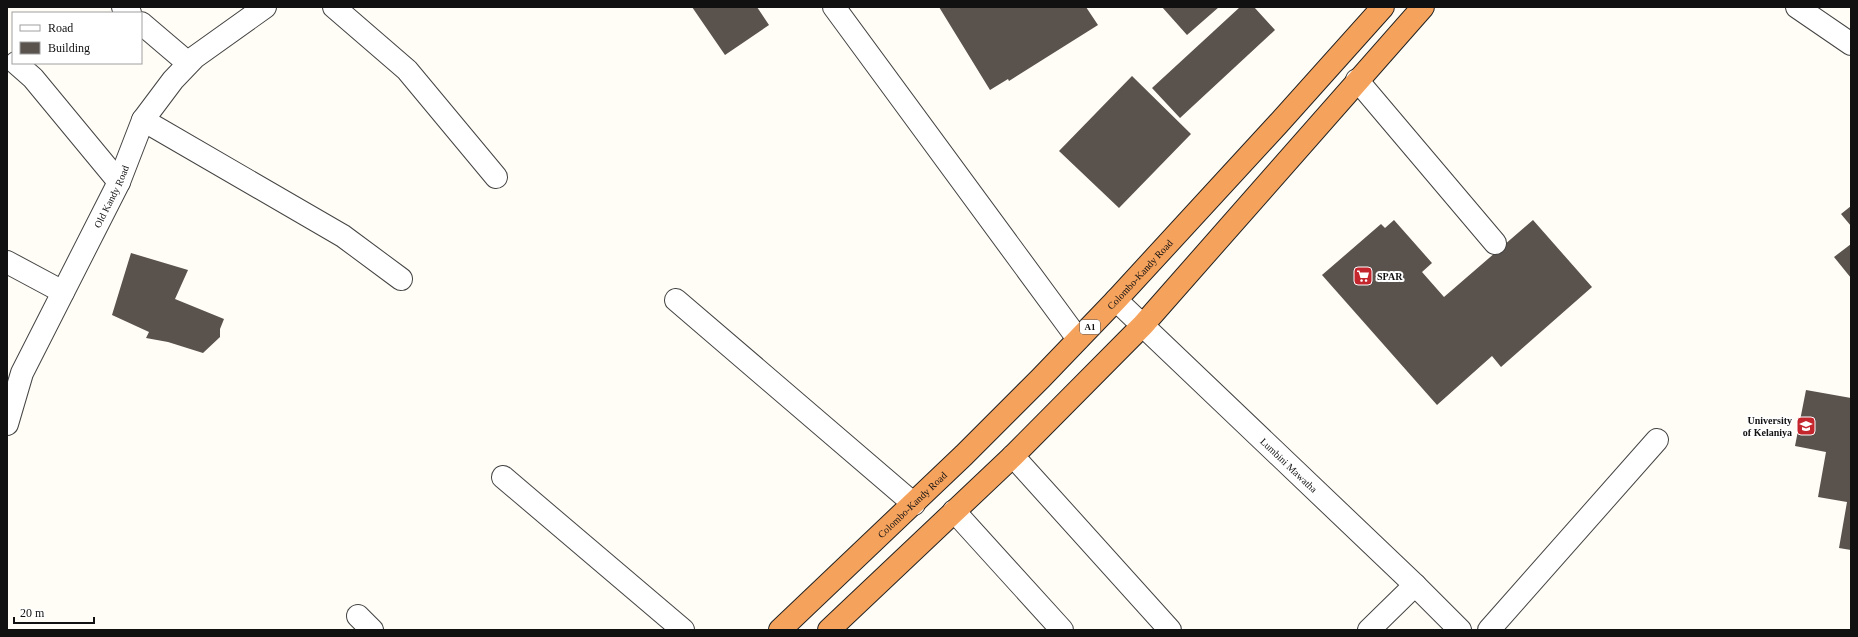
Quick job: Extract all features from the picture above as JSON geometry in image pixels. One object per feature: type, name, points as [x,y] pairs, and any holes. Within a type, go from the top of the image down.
[{"type":"highway","name":"Colombo-Kandy Road","points":[[780,630],[964,455],[1116,300],[1383,7]]},
{"type":"highway","points":[[829,630],[1013,456],[1143,325],[1357,80],[1423,7]]},
{"type":"street","name":"Old Kandy Road","points":[[7,424],[15,371],[63,292],[119,182],[143,120],[188,63],[265,7]]},
{"type":"street","points":[[334,7],[407,70],[496,177]]},
{"type":"street","points":[[834,7],[1078,339]]},
{"type":"street","points":[[1797,7],[1851,44]]},
{"type":"street","points":[[142,24],[188,63]]},
{"type":"street","points":[[17,64],[33,78],[119,182]]},
{"type":"street","points":[[1357,80],[1494,243]]},
{"type":"street","points":[[143,120],[343,236],[401,279]]},
{"type":"street","points":[[7,262],[63,292]]},
{"type":"street","points":[[676,300],[914,504]]},
{"type":"street","name":"Lumbini Mawatha","points":[[1116,300],[1415,585],[1460,630]]},
{"type":"street","points":[[1488,630],[1657,440]]},
{"type":"street","points":[[1013,456],[1170,630]]},
{"type":"street","points":[[503,477],[684,630]]},
{"type":"street","points":[[954,511],[1062,630]]},
{"type":"street","points":[[1369,630],[1415,585]]},
{"type":"building","points":[[692,7],[757,7],[769,25],[725,55]]},
{"type":"building","points":[[939,7],[1086,7],[1098,25],[1009,81],[1008,79],[990,90]]},
{"type":"building","points":[[1162,7],[1219,7],[1187,35]]},
{"type":"building","points":[[1240,7],[1254,7],[1275,30],[1180,118],[1152,88]]},
{"type":"building","points":[[1132,76],[1191,134],[1119,208],[1059,151]]},
{"type":"building","points":[[1851,206],[1851,226],[1841,214]]},
{"type":"building","points":[[1394,220],[1432,263],[1422,272],[1444,297],[1533,220],[1592,287],[1501,367],[1492,356],[1437,405],[1322,275],[1381,224],[1385,228]]},
{"type":"building","points":[[1851,244],[1851,278],[1834,257]]},
{"type":"building","points":[[131,253],[188,270],[175,299],[224,319],[220,329],[220,337],[203,353],[168,342],[146,338],[149,332],[112,315]]},
{"type":"building","points":[[1806,390],[1851,398],[1851,550],[1839,548],[1847,502],[1818,497],[1826,452],[1795,446]]},
{"type":"place","name":"SPAR","points":[[1363,276]]},
{"type":"place","name":"University of Kelaniya","points":[[1806,426]]}]
